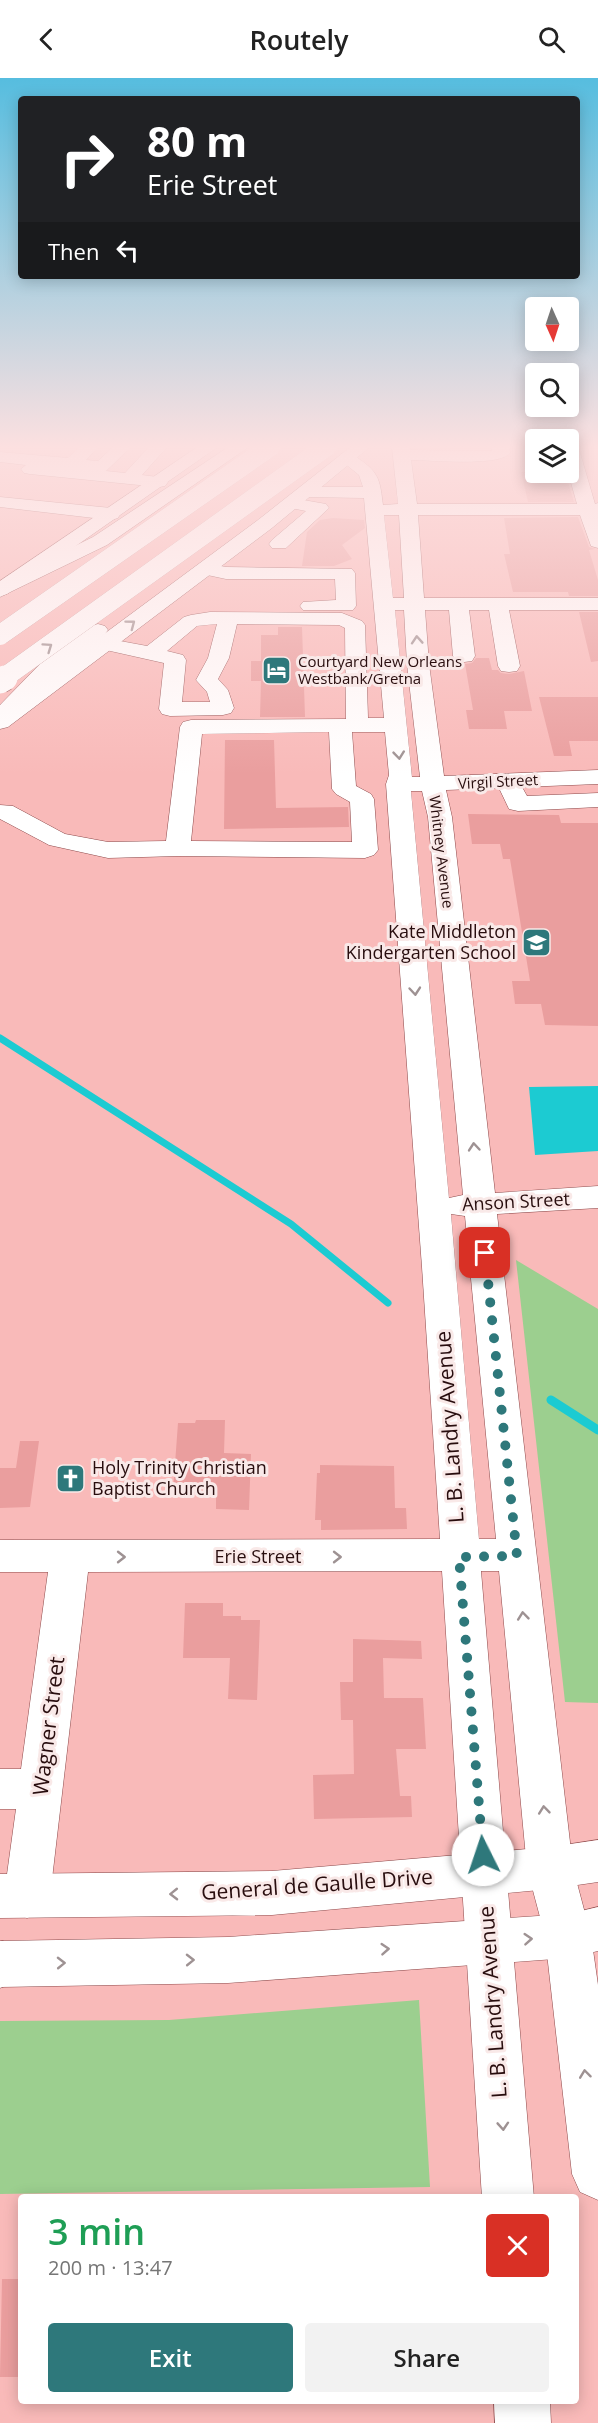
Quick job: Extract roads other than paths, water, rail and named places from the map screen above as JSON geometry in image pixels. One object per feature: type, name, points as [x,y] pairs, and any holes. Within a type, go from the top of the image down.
[{"type":"main road","points":[[0,591],[73,555]]},
{"type":"main road","points":[[0,635],[114,555]]},
{"type":"main road","points":[[0,681],[181,555]]},
{"type":"main road","points":[[101,637],[205,555]]},
{"type":"main road","points":[[0,720],[48,669],[158,604],[223,555]]},
{"type":"main road","points":[[242,573],[264,555]]},
{"type":"main road","name":"Whitney Avenue","points":[[379,555],[396,725],[400,775],[398,784],[439,1267]]},
{"type":"main road","name":"Whitney Avenue","points":[[411,555],[418,664],[445,862],[517,1556]]},
{"type":"main road","points":[[158,604],[346,606],[345,573],[242,573],[205,569]]},
{"type":"main road","points":[[183,585],[207,589],[345,589]]},
{"type":"main road","points":[[458,604],[464,656]]},
{"type":"main road","points":[[498,604],[509,666]]},
{"type":"main road","points":[[384,605],[598,604]]},
{"type":"main road","points":[[223,717],[217,690],[207,680],[219,659],[228,619]]},
{"type":"main road","points":[[1,805],[58,840],[108,850],[178,848],[365,850],[362,799],[344,789],[355,625],[342,620],[191,621],[151,653]]},
{"type":"main road","points":[[101,637],[175,660],[219,659]]},
{"type":"main road","points":[[175,660],[171,709],[223,717],[349,725],[396,725]]},
{"type":"main road","points":[[178,848],[191,727],[223,717]]},
{"type":"main road","name":"Virgil Street","points":[[398,784],[433,785],[598,777]]},
{"type":"main road","points":[[508,781],[518,804],[598,800]]},
{"type":"main road","name":"Anson Street","points":[[433,1206],[598,1197]]},
{"type":"main road","name":"L. B. Landry Avenue","points":[[439,1267],[508,2194]]},
{"type":"main road","name":"Erie Street","points":[[0,1556],[517,1556]]},
{"type":"main road","name":"Wagner Street","points":[[14,1896],[21,1789],[69,1556]]},
{"type":"main road","points":[[517,1556],[550,1868],[583,1932],[598,2174]]},
{"type":"main road","name":"General de Gaulle Drive","points":[[14,1896],[272,1893],[550,1868],[598,1861]]},
{"type":"main road","points":[[1,1965],[228,1959],[489,1942],[583,1932]]},
{"type":"main road","points":[[522,2404],[523,2423]]},
{"type":"water","points":[[598,1086],[598,1151],[535,1155],[529,1087]]},
{"type":"waterway","points":[[0,1038],[291,1224],[388,1303]]},
{"type":"waterway","points":[[551,1400],[598,1430]]},
{"type":"place","name":"Courtyard New Orleans Westbank/Gretna","points":[[277,671]]},
{"type":"place","name":"Kate Middleton Kindergarten School","points":[[537,942]]},
{"type":"place","name":"Holy Trinity Christian Baptist Church","points":[[71,1478]]}]
